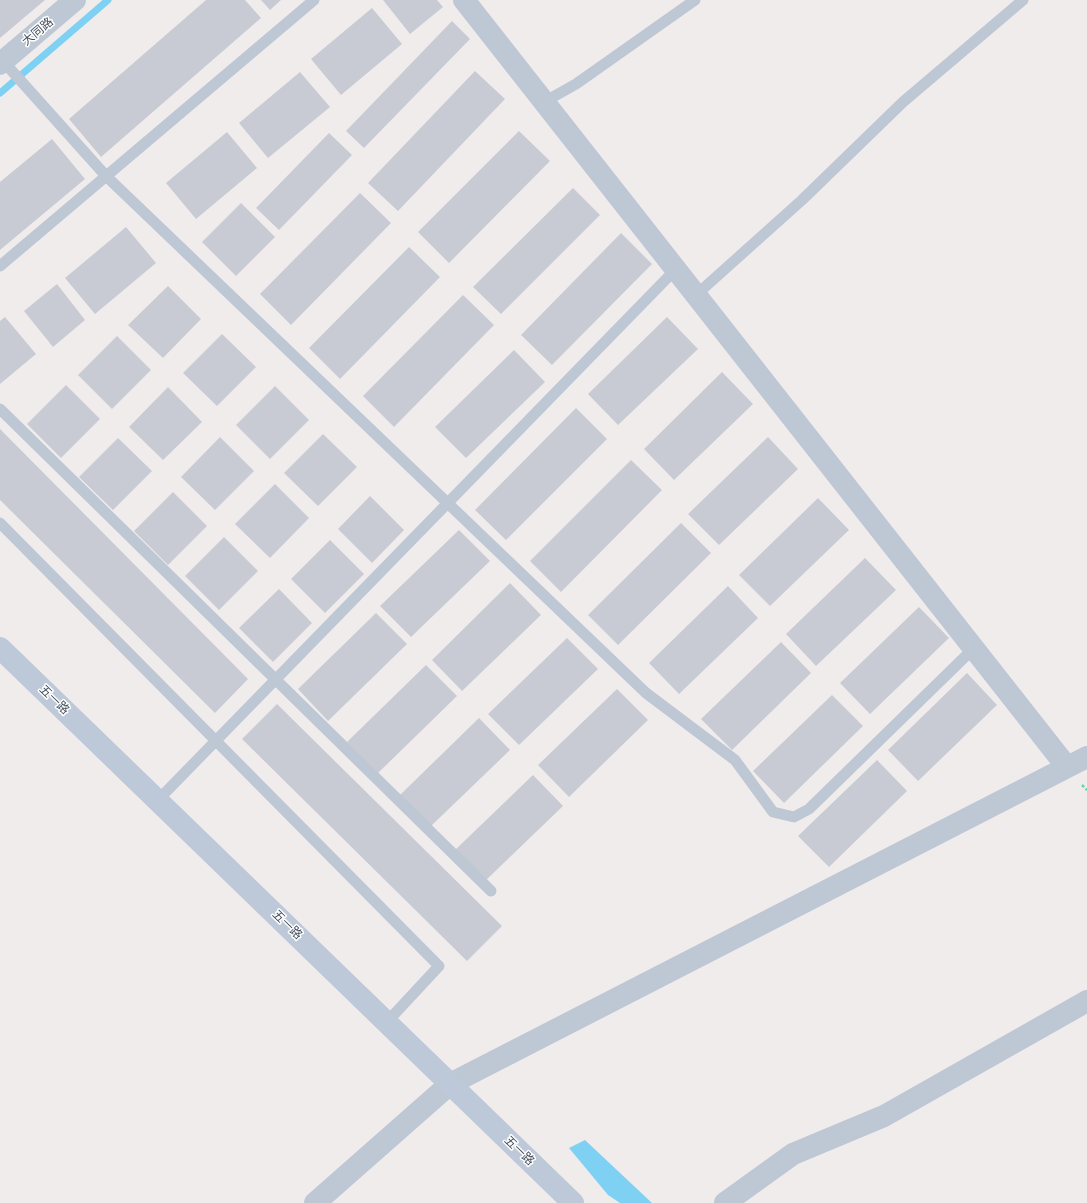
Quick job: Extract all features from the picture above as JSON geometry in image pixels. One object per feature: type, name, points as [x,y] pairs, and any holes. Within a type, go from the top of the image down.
[{"type":"street","name":"大同路","points":[[5,65],[75,0]]},
{"type":"street","points":[[464,0],[1067,767]]},
{"type":"street","name":"五一路","points":[[0,648],[573,1203]]},
{"type":"street","points":[[315,1203],[450,1084],[1087,757]]},
{"type":"street","points":[[725,1203],[793,1154],[884,1116],[1087,1001]]},
{"type":"lane","points":[[0,266],[314,0]]},
{"type":"lane","points":[[544,102],[576,84],[695,0]]},
{"type":"lane","points":[[696,294],[802,200],[903,102],[1023,0]]},
{"type":"lane","points":[[5,65],[106,176],[646,693],[734,760],[773,812],[794,818],[809,809],[974,648]]},
{"type":"lane","points":[[158,800],[676,270]]},
{"type":"lane","points":[[0,409],[491,891]]},
{"type":"lane","points":[[0,523],[439,966],[387,1022]]},
{"type":"water","points":[[585,1140],[652,1203],[620,1203],[608,1195],[569,1148]]},
{"type":"building","points":[[0,0],[45,0],[0,38]]},
{"type":"building","points":[[206,0],[245,0],[261,18],[101,157],[69,119]]},
{"type":"building","points":[[261,0],[281,0],[270,10]]},
{"type":"building","points":[[383,0],[437,0],[443,7],[410,34]]},
{"type":"building","points":[[372,8],[402,44],[341,95],[311,59]]},
{"type":"building","points":[[452,21],[470,39],[364,148],[346,131]]},
{"type":"building","points":[[475,71],[505,99],[398,211],[368,183]]},
{"type":"building","points":[[300,72],[330,107],[268,158],[239,123]]},
{"type":"building","points":[[519,131],[550,161],[449,263],[418,232]]},
{"type":"building","points":[[227,132],[257,168],[196,219],[166,183]]},
{"type":"building","points":[[329,133],[352,155],[279,230],[256,208]]},
{"type":"building","points":[[52,139],[85,179],[0,250],[0,182]]},
{"type":"building","points":[[573,188],[600,215],[501,314],[473,287]]},
{"type":"building","points":[[360,193],[391,223],[291,325],[260,294]]},
{"type":"building","points":[[241,203],[275,237],[236,276],[202,242]]},
{"type":"building","points":[[126,227],[156,263],[95,314],[65,278]]},
{"type":"building","points":[[621,233],[652,264],[552,365],[521,335]]},
{"type":"building","points":[[409,247],[440,277],[340,379],[309,348]]},
{"type":"building","points":[[57,284],[85,320],[53,347],[24,311]]},
{"type":"building","points":[[168,286],[201,319],[163,358],[128,325]]},
{"type":"building","points":[[463,295],[494,325],[394,427],[363,396]]},
{"type":"building","points":[[5,317],[36,354],[0,384],[0,321]]},
{"type":"building","points":[[667,317],[698,349],[618,425],[588,394]]},
{"type":"building","points":[[222,334],[256,367],[217,406],[183,373]]},
{"type":"building","points":[[117,336],[151,370],[112,409],[78,375]]},
{"type":"building","points":[[514,350],[545,382],[466,458],[435,427]]},
{"type":"building","points":[[722,372],[753,404],[674,480],[644,449]]},
{"type":"building","points":[[66,385],[100,419],[61,458],[27,424]]},
{"type":"building","points":[[275,386],[309,420],[270,459],[236,425]]},
{"type":"building","points":[[168,387],[202,422],[163,460],[129,427]]},
{"type":"building","points":[[576,408],[607,439],[506,540],[475,510]]},
{"type":"building","points":[[0,429],[248,679],[215,713],[0,500]]},
{"type":"building","points":[[323,434],[357,467],[318,506],[284,473]]},
{"type":"building","points":[[220,437],[254,471],[215,510],[181,477]]},
{"type":"building","points":[[768,437],[798,469],[719,545],[688,514]]},
{"type":"building","points":[[118,438],[152,471],[113,510],[79,477]]},
{"type":"building","points":[[631,460],[662,490],[561,592],[530,561]]},
{"type":"building","points":[[275,484],[309,518],[270,558],[235,524]]},
{"type":"building","points":[[173,492],[207,526],[168,565],[134,531]]},
{"type":"building","points":[[370,496],[404,530],[372,563],[338,529]]},
{"type":"building","points":[[818,498],[849,530],[770,606],[739,575]]},
{"type":"building","points":[[681,523],[711,553],[618,645],[588,615]]},
{"type":"building","points":[[459,530],[490,561],[411,637],[380,606]]},
{"type":"building","points":[[224,537],[258,571],[219,610],[185,576]]},
{"type":"building","points":[[330,540],[364,574],[325,613],[291,579]]},
{"type":"building","points":[[865,558],[896,590],[816,666],[786,634]]},
{"type":"building","points":[[510,583],[541,615],[462,691],[432,660]]},
{"type":"building","points":[[728,586],[758,618],[679,694],[649,663]]},
{"type":"building","points":[[279,589],[312,623],[273,662],[239,628]]},
{"type":"building","points":[[919,607],[949,638],[870,714],[840,683]]},
{"type":"building","points":[[376,613],[407,644],[328,721],[298,689]]},
{"type":"building","points":[[567,638],[598,669],[519,745],[488,714]]},
{"type":"building","points":[[781,642],[811,673],[732,750],[701,719]]},
{"type":"building","points":[[426,665],[457,696],[378,773],[347,742]]},
{"type":"building","points":[[967,673],[997,705],[918,781],[888,750]]},
{"type":"building","points":[[617,689],[648,720],[569,797],[538,765]]},
{"type":"building","points":[[832,695],[863,726],[784,803],[753,771]]},
{"type":"building","points":[[277,704],[502,926],[467,961],[242,739]]},
{"type":"building","points":[[479,718],[510,750],[431,826],[400,795]]},
{"type":"building","points":[[877,760],[907,791],[829,867],[798,836]]},
{"type":"building","points":[[533,775],[563,806],[484,882],[454,851]]},
{"type":"waterway","points":[[0,93],[108,0]]}]
